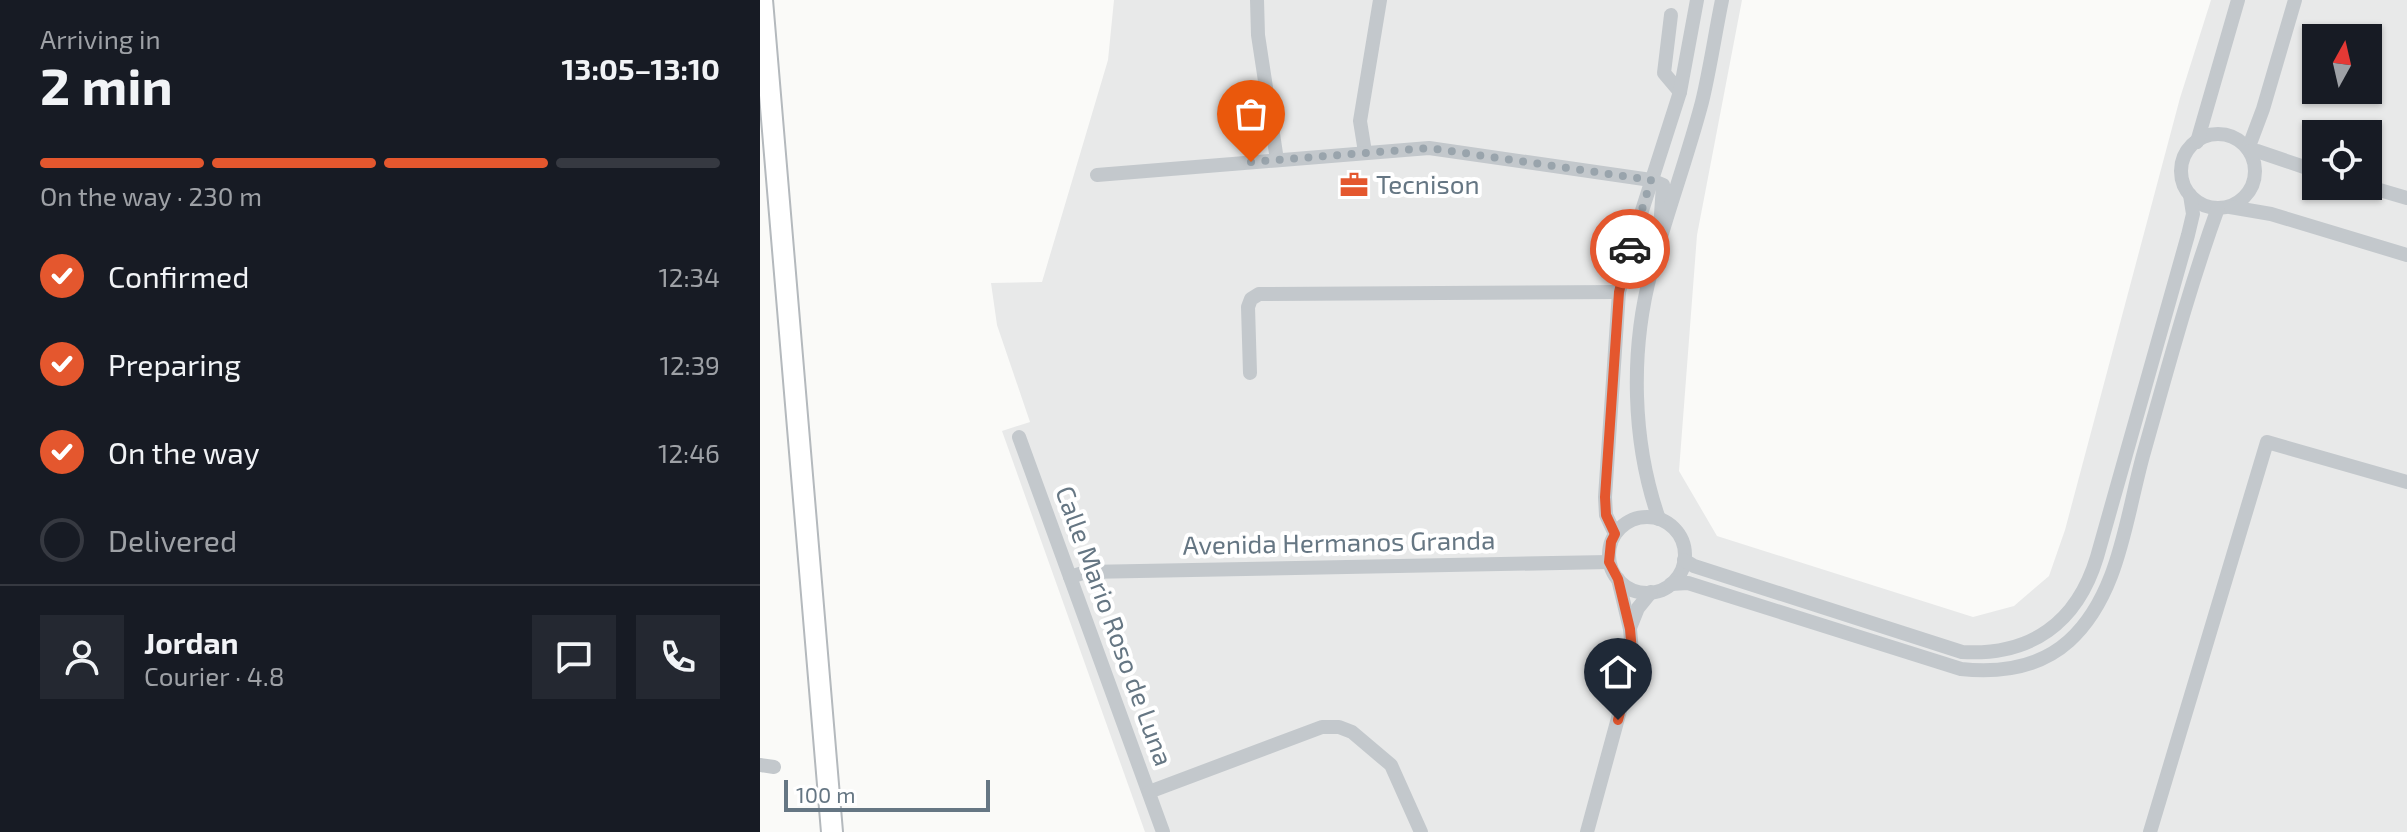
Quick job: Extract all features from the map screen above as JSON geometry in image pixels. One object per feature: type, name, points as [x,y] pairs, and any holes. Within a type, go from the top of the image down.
[{"type":"highway","points":[[762,0],[832,832]]},
{"type":"street","points":[[1257,0],[1258,35],[1277,160]]},
{"type":"street","points":[[1365,152],[1360,121],[1380,0]]},
{"type":"street","points":[[1615,534],[1606,515],[1605,497],[1619,292],[1680,92],[1697,0]]},
{"type":"street","points":[[1659,519],[1650,492],[1637,415],[1639,350],[1646,295],[1702,100],[1722,0]]},
{"type":"street","points":[[2197,142],[2238,0]]},
{"type":"street","points":[[2224,207],[2240,202],[2253,184],[2255,173],[2249,150],[2295,0]]},
{"type":"street","points":[[1671,15],[1664,73],[1680,92]]},
{"type":"street","points":[[1684,560],[1694,566],[1962,652],[2005,650],[2034,638],[2062,621],[2078,600],[2093,569],[2188,235],[2193,214],[2190,195],[2182,177],[2184,157],[2207,136],[2229,136],[2249,150],[2302,167]]},
{"type":"street","points":[[1097,175],[1429,148],[1651,180],[1663,185],[1659,244]]},
{"type":"street","points":[[2382,191],[2407,198]]},
{"type":"street","points":[[2190,195],[2207,207],[2271,214],[2407,255]]},
{"type":"street","points":[[1618,579],[1629,588],[1644,593],[1671,584],[1688,583],[1961,669],[2007,669],[2036,663],[2068,641],[2091,614],[2111,576],[2143,454],[2224,207]]},
{"type":"street","points":[[1250,373],[1248,307],[1251,299],[1259,294],[1619,292]]},
{"type":"street","name":"Calle Mario Roso de Luna","points":[[1019,437],[1163,832]]},
{"type":"street","points":[[2150,832],[2267,442],[2407,482]]},
{"type":"street","points":[[1587,832],[1633,663],[1630,629],[1618,579],[1609,562],[1611,542],[1622,526],[1639,517],[1659,519],[1676,530],[1684,549],[1684,560],[1682,569],[1671,584]]},
{"type":"street","name":"Avenida Hermanos Granda","points":[[1070,577],[1086,572],[1609,562]]},
{"type":"street","points":[[1630,629],[1638,608],[1651,592]]},
{"type":"street","points":[[1149,792],[1322,727],[1339,727],[1352,732],[1391,765],[1421,832]]},
{"type":"shaded area","points":[[1114,0],[1742,0],[1697,235],[1679,471],[1717,536],[1973,617],[2014,606],[2049,576],[2065,530],[2180,98],[2211,0],[2407,0],[2407,832],[1145,832],[1002,431],[1030,422],[997,325],[991,283],[1042,282],[1108,60]]},
{"type":"way so far","points":[[1251,162],[1429,148],[1651,180],[1630,249]]},
{"type":"place","name":"Tecnison","points":[[1354,185]]},
{"type":"route","points":[[1618,720],[1633,663],[1630,629],[1618,579],[1609,562],[1615,534],[1606,515],[1605,497],[1619,292],[1630,249]]}]
